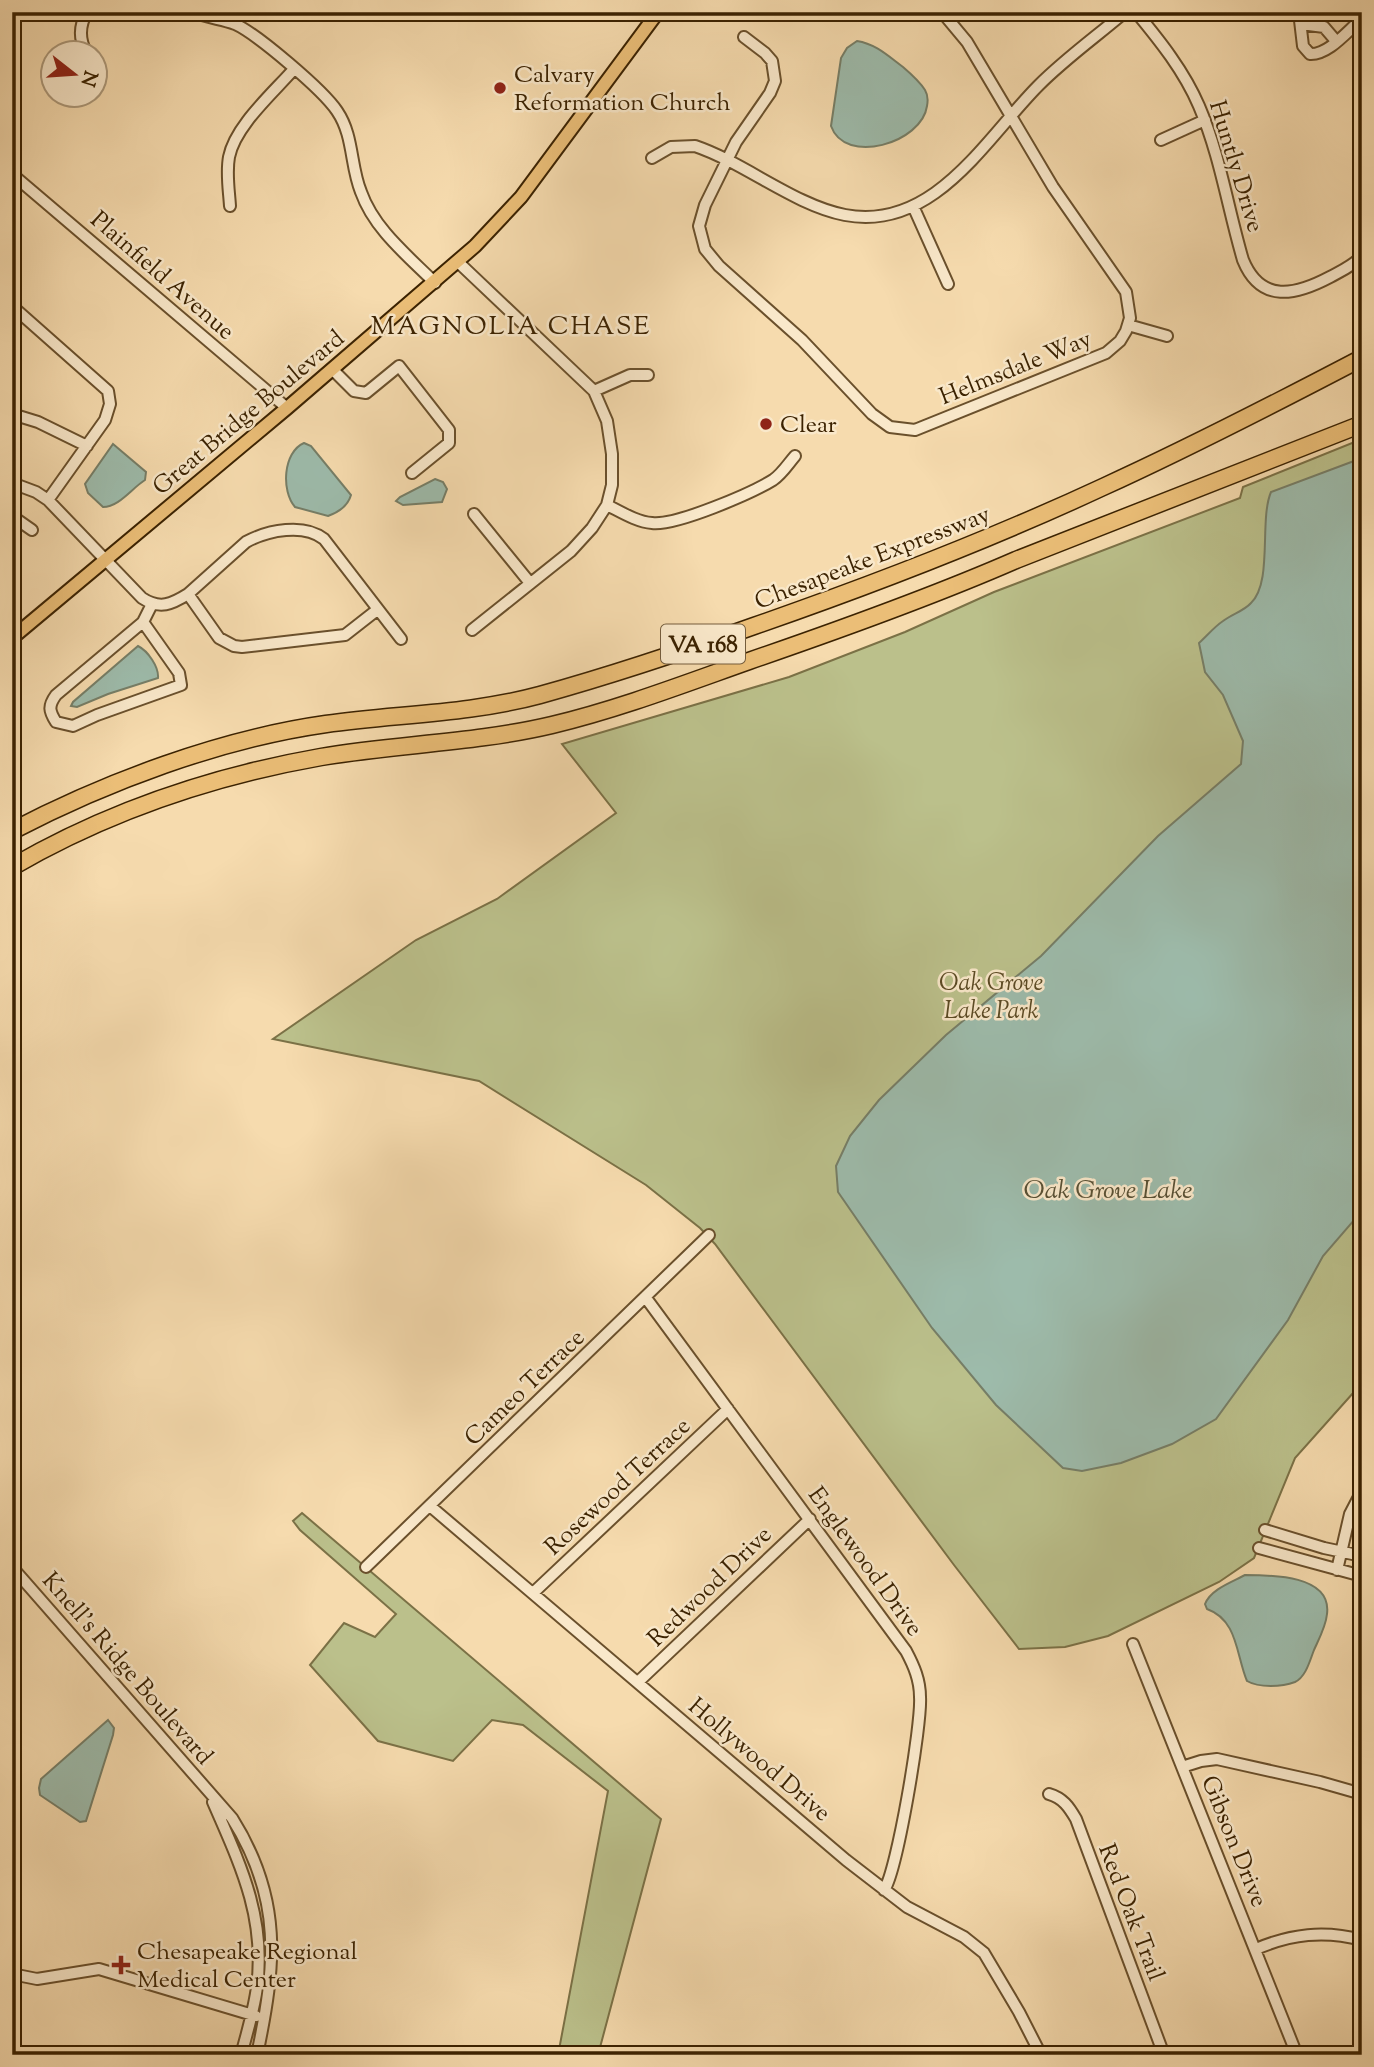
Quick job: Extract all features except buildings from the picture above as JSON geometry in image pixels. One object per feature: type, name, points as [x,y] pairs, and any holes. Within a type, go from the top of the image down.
[{"type":"highway","name":"Chesapeake Expressway","points":[[12,831],[59,806],[146,772],[236,743],[323,725],[440,713],[539,695],[697,646],[883,579],[1019,524],[1102,488],[1229,427],[1362,358]]},
{"type":"highway","name":"VA 168","points":[[12,867],[138,806],[246,774],[321,757],[467,741],[551,725],[628,703],[823,636],[961,584],[1362,424]]},
{"type":"main road","name":"Great Bridge Boulevard","points":[[12,638],[435,283],[497,225],[521,197],[658,12]]},
{"type":"street","points":[[82,38],[80,33],[87,12]]},
{"type":"street","points":[[194,12],[232,23],[248,31],[325,96],[345,125],[360,192],[373,217],[435,283]]},
{"type":"street","points":[[942,12],[967,42],[1072,216],[1126,292],[1128,325],[1167,336]]},
{"type":"street","points":[[652,158],[667,148],[689,145],[726,160],[815,205],[845,215],[888,214],[913,206],[935,194],[955,177],[1041,83],[1125,12]]},
{"type":"street","points":[[1299,12],[1303,46],[1310,54],[1317,54],[1362,19]]},
{"type":"street","name":"Huntly Drive","points":[[1138,13],[1176,64],[1205,120],[1246,268],[1257,281],[1276,291],[1292,293],[1307,289],[1351,266],[1362,256]]},
{"type":"street","points":[[1301,24],[1324,27],[1336,41]]},
{"type":"street","name":"Helmsdale Way","points":[[744,37],[772,61],[775,81],[726,160],[701,214],[700,235],[705,249],[719,266],[802,340],[872,414],[890,427],[905,430],[920,428],[1087,362],[1112,349],[1120,341],[1128,325]]},
{"type":"street","points":[[230,206],[228,166],[232,145],[239,132],[294,69]]},
{"type":"street","points":[[1161,140],[1205,120]]},
{"type":"street","name":"Plainfield Avenue","points":[[12,174],[287,408]]},
{"type":"street","points":[[913,206],[948,284]]},
{"type":"street","points":[[458,262],[594,391],[607,421],[612,454],[612,485],[607,505],[583,540],[472,630]]},
{"type":"street","points":[[12,306],[108,391],[110,404],[105,420],[48,500]]},
{"type":"street","points":[[332,369],[354,391],[366,393],[398,366],[449,430],[449,443],[412,473]]},
{"type":"street","points":[[594,391],[630,375],[648,375]]},
{"type":"street","points":[[12,414],[38,422],[87,446]]},
{"type":"street","points":[[607,505],[628,516],[652,523],[673,522],[776,478],[795,456]]},
{"type":"street","points":[[12,484],[36,492],[48,500],[142,598],[163,606],[173,604],[188,594],[246,542],[257,536],[295,529],[311,530],[324,539],[401,639]]},
{"type":"street","points":[[474,514],[530,583]]},
{"type":"street","points":[[12,516],[32,530]]},
{"type":"street","points":[[188,594],[219,638],[234,646],[243,647],[345,635],[377,610]]},
{"type":"street","points":[[142,622],[179,673],[181,685],[73,726],[56,722],[49,709],[55,695],[142,622],[152,604]]},
{"type":"street","name":"Cameo Terrace","points":[[366,1567],[709,1235]]},
{"type":"street","name":"Englewood Drive","points":[[646,1298],[810,1519],[915,1667],[920,1688],[920,1712],[906,1800],[890,1878],[884,1890]]},
{"type":"street","name":"Rosewood Terrace","points":[[533,1594],[728,1409]]},
{"type":"street","points":[[1337,1570],[1350,1514],[1362,1491]]},
{"type":"street","name":"Hollywood Drive","points":[[430,1506],[884,1890],[924,1918],[964,1937],[984,1953],[1019,2011],[1041,2055]]},
{"type":"street","name":"Redwood Drive","points":[[638,1682],[810,1519]]},
{"type":"street","points":[[1265,1530],[1362,1556]]},
{"type":"street","points":[[1259,1548],[1362,1576]]},
{"type":"street","name":"Knell's Ridge Boulevard","points":[[12,1567],[232,1818],[243,1835],[266,1894],[273,1953],[266,2016],[257,2055]]},
{"type":"street","name":"Gibson Drive","points":[[1133,1644],[1297,2055]]},
{"type":"street","points":[[1182,1767],[1201,1760],[1217,1759],[1362,1794]]},
{"type":"street","name":"Red Oak Trail","points":[[1049,1794],[1058,1796],[1076,1819],[1164,2055]]},
{"type":"street","name":"Knell's Ridge Boulevard","points":[[211,1797],[253,1901],[259,1945],[259,1969],[241,2055]]},
{"type":"street","points":[[1256,1949],[1279,1939],[1306,1934],[1344,1935],[1362,1940]]},
{"type":"street","points":[[12,1974],[37,1979],[99,1969],[251,2015],[266,2016]]},
{"type":"green space","name":"Oak Grove Lake Park","points":[[1362,439],[1362,1383],[1295,1458],[1254,1558],[1219,1582],[1108,1636],[1065,1647],[1019,1649],[715,1244],[700,1228],[646,1185],[479,1081],[273,1039],[416,940],[497,899],[616,813],[562,744],[789,677],[905,632],[994,592],[1240,498],[1243,487]]},
{"type":"green space","points":[[302,1513],[661,1819],[598,2055],[558,2055],[608,1791],[523,1725],[492,1720],[453,1761],[378,1741],[310,1665],[344,1623],[375,1637],[396,1614],[300,1530],[293,1521]]},
{"type":"water","points":[[857,41],[876,48],[903,67],[927,94],[927,106],[922,119],[912,130],[882,145],[851,145],[839,138],[831,126],[841,58],[847,48]]},
{"type":"water","points":[[304,443],[311,446],[351,495],[348,502],[336,513],[328,516],[295,507],[291,500],[286,482],[288,463],[297,448]]},
{"type":"water","points":[[113,444],[146,472],[145,480],[120,501],[103,507],[88,493],[85,484]]},
{"type":"water","name":"Oak Grove Lake","points":[[1362,458],[1362,1211],[1323,1256],[1288,1320],[1216,1419],[1172,1444],[1121,1463],[1082,1471],[1063,1468],[996,1405],[932,1328],[838,1192],[836,1166],[850,1136],[879,1100],[946,1035],[1041,956],[1158,836],[1241,764],[1243,741],[1223,695],[1205,672],[1199,643],[1220,623],[1248,606],[1258,593],[1264,566],[1266,518],[1271,492]]},
{"type":"water","points":[[435,479],[443,482],[447,489],[442,502],[403,505],[396,501],[400,497]]},
{"type":"water","points":[[138,646],[152,660],[158,678],[77,707],[71,706],[73,702]]},
{"type":"water","points":[[1245,1575],[1298,1580],[1320,1591],[1326,1601],[1327,1614],[1322,1632],[1305,1672],[1295,1682],[1271,1686],[1247,1681],[1234,1639],[1225,1621],[1207,1609],[1205,1604],[1212,1594]]},
{"type":"water","points":[[108,1720],[114,1728],[113,1735],[86,1821],[80,1822],[40,1795],[41,1779]]},
{"type":"place","name":"Calvary Reformation Church","points":[[500,88]]},
{"type":"place","name":"Clear","points":[[766,424]]},
{"type":"place","name":"Chesapeake Regional Medical Center","points":[[121,1965]]},
{"type":"district","name":"MAGNOLIA CHASE","points":[[511,325]]}]
